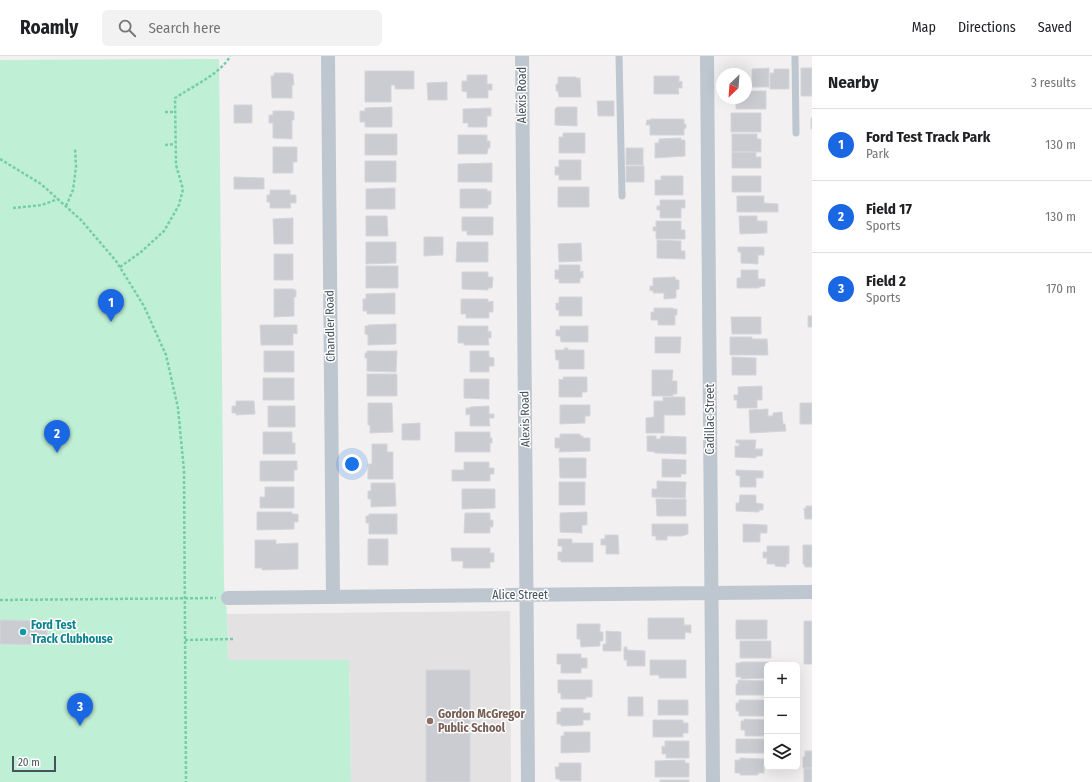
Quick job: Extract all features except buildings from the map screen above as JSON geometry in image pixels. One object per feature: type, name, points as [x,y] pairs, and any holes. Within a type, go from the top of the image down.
[{"type":"street","name":"Chandler Road","points":[[328,56],[333,597]]},
{"type":"street","name":"Alexis Road","points":[[522,56],[528,782]]},
{"type":"street","name":"Cadillac Street","points":[[707,56],[713,782]]},
{"type":"street","name":"Alice Street","points":[[228,598],[812,592]]},
{"type":"lane","points":[[619,56],[622,196]]},
{"type":"lane","points":[[795,56],[796,133]]},
{"type":"path","points":[[120,267],[141,252],[164,231],[179,205],[183,189],[176,164],[175,98],[221,69],[228,61],[230,56]]},
{"type":"path","points":[[165,112],[175,112]]},
{"type":"path","points":[[165,145],[175,144]]},
{"type":"path","points":[[66,206],[73,190],[76,167],[75,148]]},
{"type":"path","points":[[0,159],[41,184],[82,220],[120,267],[144,306],[166,355],[178,408],[184,471],[186,782]]},
{"type":"path","points":[[13,208],[42,205],[58,199]]},
{"type":"path","points":[[0,600],[228,598]]},
{"type":"path","points":[[185,640],[233,639]]},
{"type":"shaded area","name":"Gordon McGregor Public School","points":[[510,611],[511,782],[351,782],[349,660],[228,660],[227,614]]},
{"type":"green space","points":[[219,59],[224,585],[227,614],[228,660],[349,660],[351,782],[0,782],[0,60]]},
{"type":"place","name":"Ford Test Track Park","points":[[111,322]]},
{"type":"place","name":"Field 17","points":[[57,453]]},
{"type":"place","name":"Ford Test Track Clubhouse","points":[[23,632]]},
{"type":"place","name":"Gordon McGregor Public School","points":[[430,721]]},
{"type":"place","name":"Field 2","points":[[80,726]]}]
